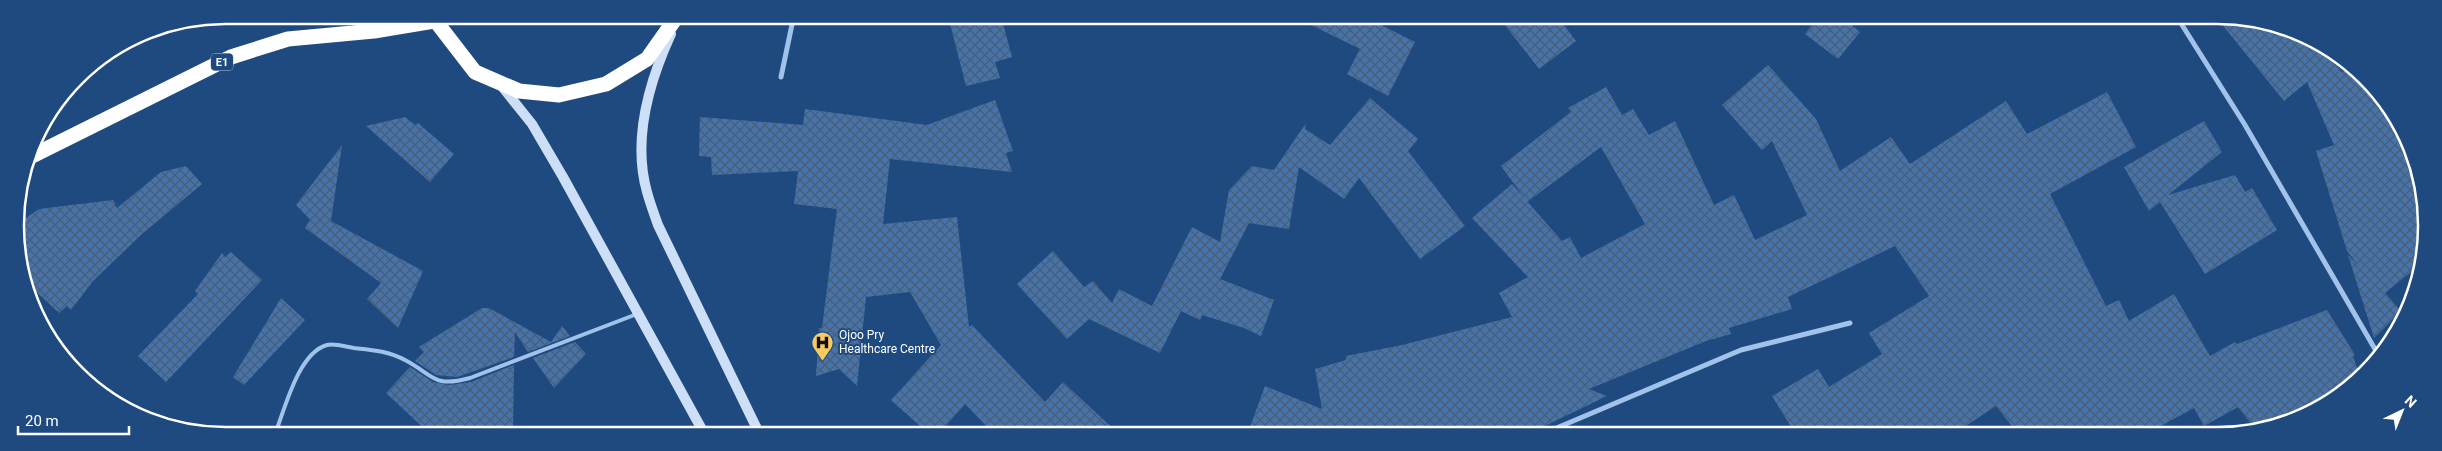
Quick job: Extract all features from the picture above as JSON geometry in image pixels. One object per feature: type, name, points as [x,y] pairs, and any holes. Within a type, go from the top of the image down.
[{"type":"highway","name":"E1","points":[[37,154],[231,57],[288,39],[374,31],[405,24]]},
{"type":"highway","points":[[437,24],[475,72],[519,91],[559,95],[606,84],[647,59],[673,24]]},
{"type":"main road","points":[[675,24],[658,64],[646,108],[641,154],[646,190],[658,225],[756,427]]},
{"type":"main road","points":[[498,81],[532,124],[701,427]]},
{"type":"street","points":[[781,77],[792,24]]},
{"type":"street","points":[[2181,24],[2245,125],[2375,350]]},
{"type":"street","points":[[1559,427],[1741,350],[1850,323]]},
{"type":"lane","points":[[279,427],[299,372],[309,356],[328,345],[386,351],[434,380],[450,384],[639,313]]},
{"type":"building","points":[[950,24],[1003,24],[1012,57],[995,62],[1000,78],[966,86]]},
{"type":"building","points":[[1309,24],[1379,24],[1415,42],[1388,96],[1347,74],[1360,49]]},
{"type":"building","points":[[1504,24],[1563,24],[1576,41],[1539,69]]},
{"type":"building","points":[[1813,24],[1850,24],[1860,32],[1838,59],[1805,34]]},
{"type":"building","points":[[2222,24],[2243,25],[2281,34],[2329,58],[2342,72],[2346,70],[2368,92],[2384,113],[2403,148],[2417,199],[2417,252],[2413,271],[2385,293],[2400,310],[2397,315],[2374,338],[2348,255],[2359,266],[2347,251],[2316,151],[2334,145],[2307,82],[2284,101]]},
{"type":"building","points":[[1768,65],[1816,119],[1840,171],[1891,137],[1910,164],[2006,101],[2027,134],[2107,92],[2136,147],[2050,194],[2106,306],[2119,300],[2129,321],[2174,294],[2210,356],[2235,342],[2237,344],[2327,310],[2355,355],[2353,357],[2358,369],[2339,386],[2306,406],[2281,417],[2251,424],[2238,407],[2204,426],[2194,408],[2159,427],[2013,427],[1996,406],[1964,427],[1791,427],[1772,396],[1818,369],[1829,387],[1882,354],[1869,333],[1929,296],[1895,246],[1788,297],[1792,309],[1729,328],[1731,334],[1706,341],[1589,389],[1607,396],[1543,427],[1250,427],[1265,386],[1322,409],[1315,369],[1346,360],[1346,356],[1402,345],[1512,317],[1499,293],[1528,277],[1472,218],[1512,184],[1523,197],[1501,166],[1571,112],[1568,108],[1606,87],[1622,115],[1633,109],[1649,135],[1675,121],[1714,205],[1734,195],[1755,240],[1807,215],[1772,141],[1762,150],[1722,105]],"holes":[[[1601,147],[1645,224],[1581,258],[1570,237],[1562,241],[1527,202]]]},
{"type":"building","points":[[1370,98],[1418,139],[1408,151],[1465,226],[1420,259],[1359,178],[1344,199],[1299,167],[1289,229],[1249,223],[1220,279],[1274,300],[1261,336],[1244,328],[1202,315],[1200,320],[1181,311],[1160,353],[1089,319],[1067,339],[1017,284],[1053,251],[1084,287],[1093,281],[1112,303],[1119,289],[1152,306],[1192,227],[1220,242],[1229,190],[1252,166],[1274,170],[1306,123],[1305,129],[1330,145]]},
{"type":"building","points":[[995,100],[1013,151],[1006,153],[1012,172],[890,159],[883,224],[957,217],[969,327],[972,325],[1045,402],[1063,382],[1111,427],[987,427],[965,404],[945,427],[921,427],[891,400],[941,345],[910,292],[866,297],[857,386],[839,369],[816,376],[819,328],[822,328],[837,209],[794,204],[798,171],[712,175],[711,157],[699,156],[700,117],[803,125],[805,109],[927,125]]},
{"type":"building","points":[[405,117],[415,125],[418,123],[454,154],[430,182],[366,126]]},
{"type":"building","points":[[2204,121],[2222,152],[2168,195],[2235,175],[2245,192],[2252,188],[2277,230],[2205,274],[2160,202],[2149,211],[2124,167]]},
{"type":"building","points":[[342,145],[331,221],[423,271],[398,328],[367,299],[381,283],[305,228],[310,220],[296,205]]},
{"type":"building","points":[[186,166],[202,184],[142,234],[93,281],[71,310],[67,306],[59,313],[34,289],[25,252],[24,219],[39,209],[113,200],[117,208],[161,172]]},
{"type":"building","points":[[231,252],[262,280],[166,382],[138,356],[198,294],[195,291],[222,253],[225,257]]},
{"type":"building","points":[[281,298],[305,320],[244,385],[233,377]]},
{"type":"building","points":[[482,308],[489,308],[551,342],[562,326],[570,336],[528,352],[515,332],[514,357],[457,377],[436,375],[415,361],[424,352],[419,347]]},
{"type":"building","points":[[575,342],[586,354],[554,388],[533,358]]},
{"type":"building","points":[[514,365],[513,427],[422,427],[386,393],[410,367],[433,382],[449,385],[471,382]]},
{"type":"place","name":"Ojoo Pry Healthcare Centre","points":[[823,361]]}]
